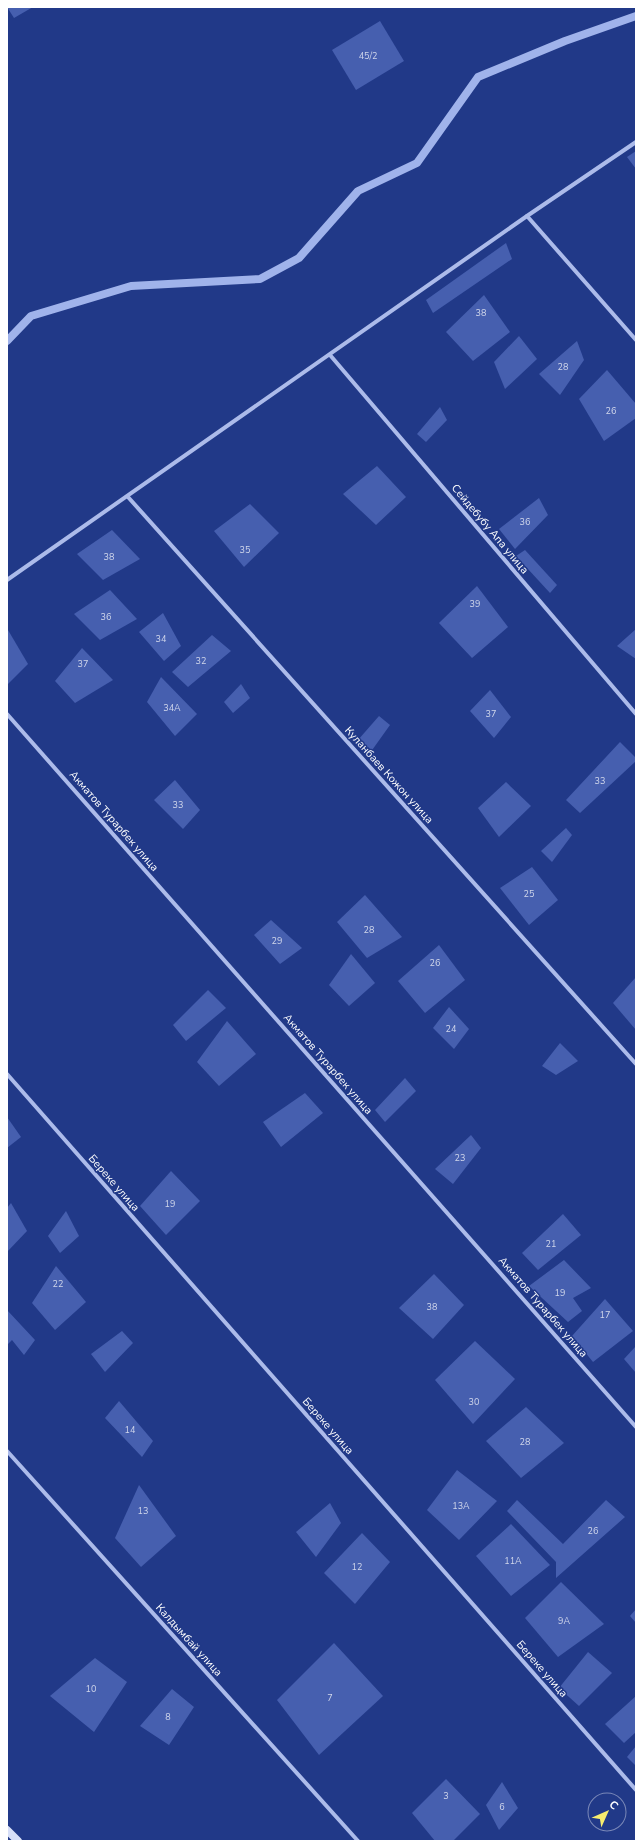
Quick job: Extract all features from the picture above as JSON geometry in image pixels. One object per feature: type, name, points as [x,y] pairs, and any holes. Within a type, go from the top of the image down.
[{"type":"street","points":[[7,580],[128,497],[527,216],[636,142]]},
{"type":"street","points":[[527,216],[636,340]]},
{"type":"street","name":"Сейдебубу Апа улица","points":[[330,355],[636,714]]},
{"type":"street","name":"Куланбаев Кожон улица","points":[[128,497],[636,1064]]},
{"type":"street","name":"Акматов Турарбек улица","points":[[7,714],[636,1427]]},
{"type":"street","name":"Береке улица","points":[[7,1074],[636,1790]]},
{"type":"street","name":"Калдымбай улица","points":[[7,1452],[358,1841]]},
{"type":"street","points":[[7,1830],[18,1841]]},
{"type":"building","points":[[7,7],[33,7],[14,18]]},
{"type":"building","points":[[380,21],[404,61],[356,90],[332,50]]},
{"type":"building","points":[[636,151],[636,169],[627,157]]},
{"type":"building","points":[[506,243],[512,259],[433,313],[426,300]]},
{"type":"building","points":[[484,295],[510,332],[473,361],[446,332]]},
{"type":"building","points":[[519,336],[537,359],[505,389],[494,362]]},
{"type":"building","points":[[577,341],[584,360],[560,395],[539,374]]},
{"type":"building","points":[[607,370],[636,404],[636,418],[604,441],[579,399]]},
{"type":"building","points":[[440,407],[447,420],[426,442],[417,434]]},
{"type":"building","points":[[377,466],[406,497],[376,525],[343,494]]},
{"type":"building","points":[[539,498],[548,515],[515,549],[499,529]]},
{"type":"building","points":[[250,504],[279,533],[244,567],[214,531]]},
{"type":"building","points":[[112,530],[140,559],[103,580],[77,554]]},
{"type":"building","points":[[525,550],[557,585],[550,593],[516,556]]},
{"type":"building","points":[[477,586],[508,627],[472,658],[439,623]]},
{"type":"building","points":[[110,590],[137,619],[100,640],[74,614]]},
{"type":"building","points":[[163,613],[181,646],[164,661],[139,632]]},
{"type":"building","points":[[636,629],[636,659],[617,646]]},
{"type":"building","points":[[8,630],[28,664],[7,685],[7,631]]},
{"type":"building","points":[[212,635],[231,651],[188,687],[172,672]]},
{"type":"building","points":[[82,648],[113,680],[75,703],[55,681]]},
{"type":"building","points":[[161,677],[197,714],[175,736],[147,702]]},
{"type":"building","points":[[241,684],[250,698],[233,713],[224,702]]},
{"type":"building","points":[[490,690],[511,717],[494,738],[470,711]]},
{"type":"building","points":[[379,716],[390,725],[370,753],[358,740]]},
{"type":"building","points":[[620,742],[636,758],[636,761],[580,813],[566,800]]},
{"type":"building","points":[[175,780],[200,810],[183,829],[154,800]]},
{"type":"building","points":[[506,782],[531,806],[499,837],[478,808]]},
{"type":"building","points":[[566,828],[572,835],[552,862],[541,851]]},
{"type":"building","points":[[532,867],[558,900],[529,925],[500,888]]},
{"type":"building","points":[[365,895],[402,937],[367,958],[337,922]]},
{"type":"building","points":[[271,920],[302,948],[280,964],[254,935]]},
{"type":"building","points":[[439,945],[465,980],[425,1013],[398,981]]},
{"type":"building","points":[[351,954],[375,983],[349,1006],[329,985]]},
{"type":"building","points":[[636,977],[636,1030],[613,1003]]},
{"type":"building","points":[[208,990],[226,1008],[186,1041],[173,1025]]},
{"type":"building","points":[[449,1007],[469,1029],[454,1049],[433,1028]]},
{"type":"building","points":[[227,1021],[256,1054],[219,1086],[197,1062]]},
{"type":"building","points":[[560,1043],[578,1061],[556,1075],[542,1066]]},
{"type":"building","points":[[405,1078],[416,1091],[385,1122],[375,1110]]},
{"type":"building","points":[[305,1093],[323,1113],[281,1147],[263,1122]]},
{"type":"building","points":[[7,1117],[21,1137],[7,1148]]},
{"type":"building","points":[[471,1135],[481,1148],[453,1184],[435,1169]]},
{"type":"building","points":[[171,1171],[200,1201],[166,1235],[140,1206]]},
{"type":"building","points":[[11,1203],[27,1231],[7,1252],[7,1208]]},
{"type":"building","points":[[66,1211],[79,1236],[60,1253],[48,1236]]},
{"type":"building","points":[[563,1214],[581,1235],[538,1270],[522,1253]]},
{"type":"building","points":[[564,1260],[591,1288],[573,1298],[582,1311],[568,1322],[529,1286]]},
{"type":"building","points":[[56,1266],[86,1302],[55,1330],[32,1303]]},
{"type":"building","points":[[434,1274],[464,1305],[433,1339],[399,1308]]},
{"type":"building","points":[[605,1299],[633,1331],[593,1362],[572,1336]]},
{"type":"building","points":[[7,1310],[35,1340],[24,1355],[12,1340],[7,1345]]},
{"type":"building","points":[[122,1331],[133,1343],[105,1372],[91,1354]]},
{"type":"building","points":[[475,1341],[515,1379],[473,1424],[435,1380]]},
{"type":"building","points":[[636,1346],[636,1373],[624,1359]]},
{"type":"building","points":[[119,1401],[153,1441],[142,1457],[105,1418]]},
{"type":"building","points":[[526,1407],[564,1443],[521,1478],[486,1441]]},
{"type":"building","points":[[457,1470],[497,1501],[459,1540],[427,1510]]},
{"type":"building","points":[[139,1485],[176,1536],[141,1567],[115,1538]]},
{"type":"building","points":[[517,1500],[563,1544],[606,1500],[625,1517],[556,1578],[556,1562],[507,1511]]},
{"type":"building","points":[[330,1503],[341,1523],[316,1557],[296,1532]]},
{"type":"building","points":[[511,1524],[550,1565],[511,1596],[476,1556]]},
{"type":"building","points":[[362,1533],[390,1562],[355,1604],[324,1573]]},
{"type":"building","points":[[561,1582],[604,1624],[558,1657],[525,1618]]},
{"type":"building","points":[[636,1609],[636,1623],[630,1616]]},
{"type":"building","points":[[334,1643],[383,1696],[319,1755],[277,1700]]},
{"type":"building","points":[[588,1652],[612,1673],[579,1706],[559,1688]]},
{"type":"building","points":[[95,1658],[127,1682],[94,1732],[50,1696]]},
{"type":"building","points":[[172,1689],[194,1707],[169,1745],[140,1726]]},
{"type":"building","points":[[636,1696],[636,1732],[624,1743],[605,1724]]},
{"type":"building","points":[[636,1746],[636,1766],[627,1757]]},
{"type":"building","points":[[446,1779],[480,1814],[453,1841],[435,1841],[412,1813]]},
{"type":"building","points":[[502,1782],[518,1808],[499,1830],[486,1805]]},
{"type":"waterway","points":[[7,341],[31,316],[131,286],[260,279],[299,258],[358,191],[417,163],[478,77],[565,41],[636,16]]}]
